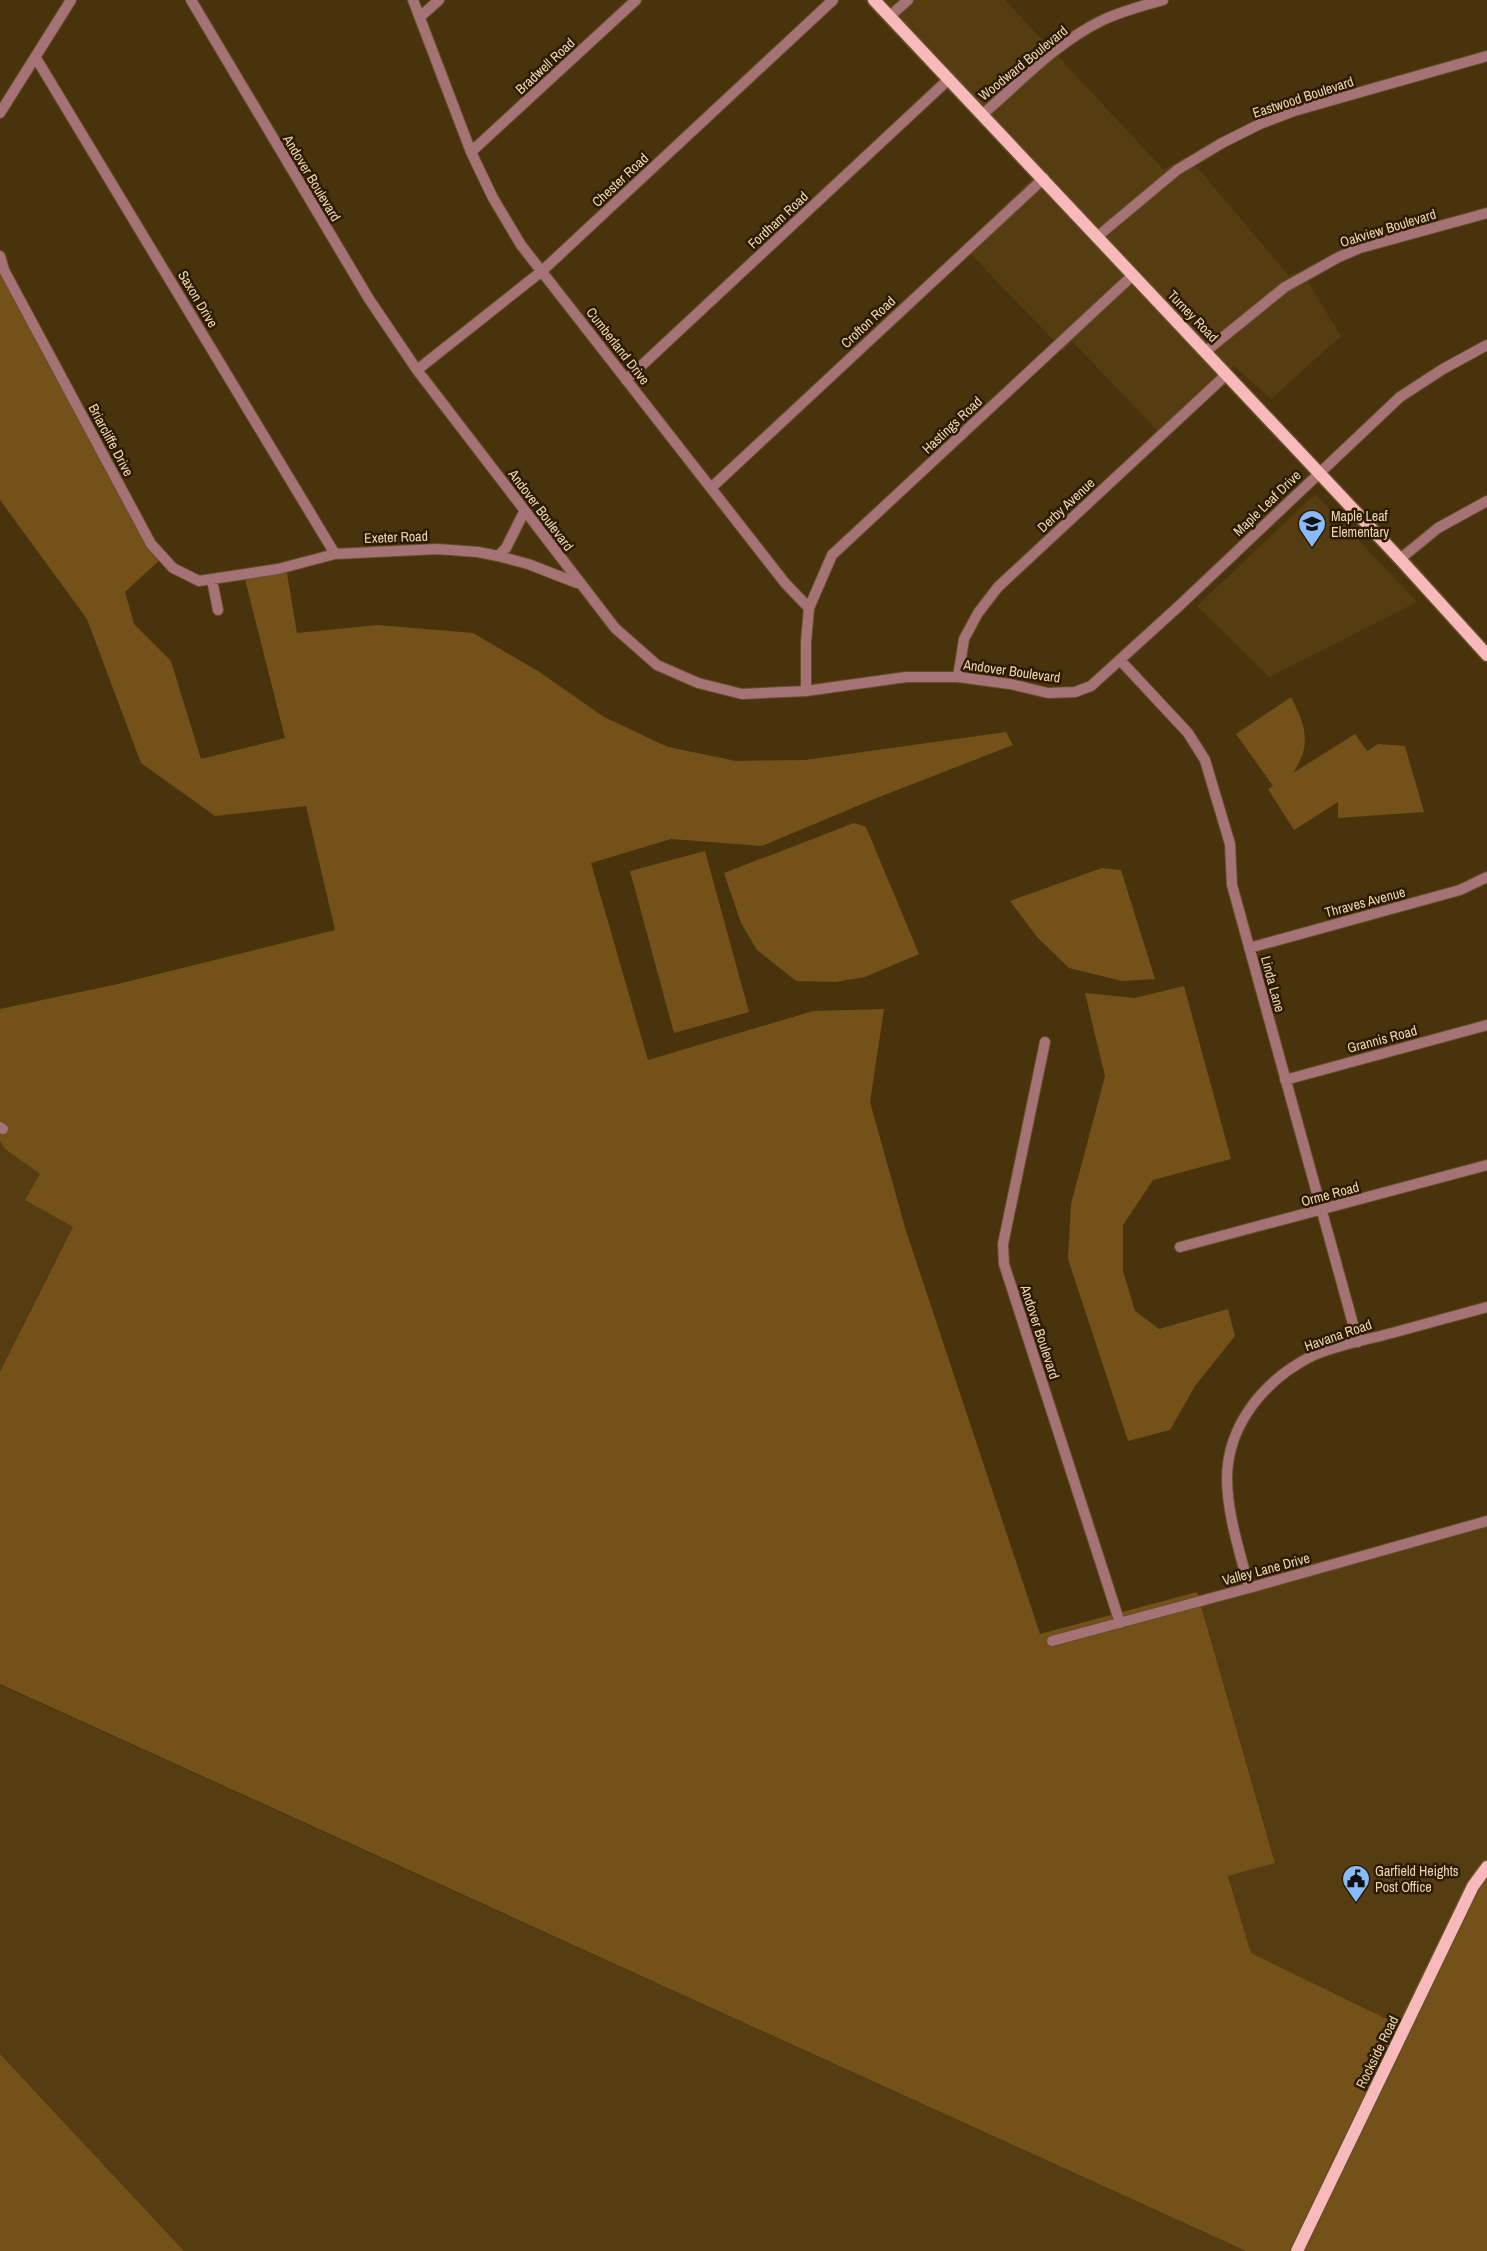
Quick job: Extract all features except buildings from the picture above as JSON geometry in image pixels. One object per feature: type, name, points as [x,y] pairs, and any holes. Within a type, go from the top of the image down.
[{"type":"main road","name":"Turney Road","points":[[874,0],[891,15],[1206,351],[1487,655]]},
{"type":"main road","name":"Rockside Road","points":[[1297,2251],[1474,1886],[1487,1867]]},
{"type":"street","points":[[0,113],[3,105],[36,58],[72,0]]},
{"type":"street","name":"Andover Boulevard","points":[[191,0],[369,299],[417,370],[579,584],[615,628],[657,665],[698,683],[742,694],[806,691],[906,677],[958,677],[1010,684],[1048,692],[1075,692]]},
{"type":"street","name":"Cumberland Drive","points":[[414,0],[471,152],[493,198],[521,245],[712,487],[785,583],[809,608]]},
{"type":"street","points":[[421,16],[439,0]]},
{"type":"street","name":"Bradwell Road","points":[[471,152],[636,0]]},
{"type":"street","name":"Chester Road","points":[[417,370],[542,271],[833,0]]},
{"type":"street","points":[[891,15],[908,0]]},
{"type":"street","name":"Woodward Boulevard","points":[[983,114],[1034,68],[1086,30],[1120,12],[1163,0]]},
{"type":"street","name":"Eastwood Boulevard","points":[[1098,236],[1177,170],[1238,134],[1294,111],[1487,56]]},
{"type":"street","name":"Saxon Drive","points":[[36,58],[335,554]]},
{"type":"street","name":"Fordham Road","points":[[626,380],[949,79]]},
{"type":"street","name":"Crofton Road","points":[[712,487],[1044,178]]},
{"type":"street","name":"Oakview Boulevard","points":[[1206,351],[1285,286],[1332,261],[1360,248],[1487,213]]},
{"type":"street","name":"Briarcliffe Drive","points":[[0,256],[9,279],[151,544],[173,568],[199,581],[212,580]]},
{"type":"street","name":"Hastings Road","points":[[809,608],[832,556],[1133,275]]},
{"type":"street","name":"Maple Leaf Drive","points":[[1075,692],[1091,686],[1120,660],[1400,397],[1443,369],[1487,345]]},
{"type":"street","name":"Derby Avenue","points":[[958,677],[964,639],[978,613],[998,587],[1227,374]]},
{"type":"street","points":[[1400,559],[1438,528],[1487,501]]},
{"type":"street","points":[[498,556],[506,548],[524,512]]},
{"type":"street","name":"Exeter Road","points":[[212,580],[278,569],[335,554],[437,549],[478,552],[498,556],[528,564],[579,584]]},
{"type":"street","points":[[212,580],[218,610]]},
{"type":"street","points":[[806,691],[806,642],[809,608]]},
{"type":"street","name":"Linda Lane","points":[[1120,660],[1188,733],[1205,760],[1230,844],[1232,885],[1358,1342]]},
{"type":"street","name":"Thraves Avenue","points":[[1249,948],[1460,890],[1487,877]]},
{"type":"street","name":"Grannis Road","points":[[1285,1080],[1487,1025]]},
{"type":"street","name":"Andover Boulevard","points":[[1045,1042],[1003,1244],[1004,1264],[1120,1623]]},
{"type":"street","name":"Orme Road","points":[[1180,1248],[1487,1165]]},
{"type":"street","name":"Havana Road","points":[[1249,1588],[1230,1512],[1227,1476],[1231,1448],[1242,1420],[1262,1392],[1284,1373],[1313,1356],[1487,1307]]},
{"type":"street","name":"Valley Lane Drive","points":[[1052,1641],[1487,1521]]},
{"type":"shaded area","points":[[864,0],[1005,0],[1164,170],[1185,157],[1203,174],[1289,276],[1301,271],[1341,336],[1271,399],[1234,366],[1158,431],[1072,341],[1064,351],[963,246],[1035,176]]},
{"type":"shaded area","points":[[0,261],[163,557],[125,592],[134,624],[171,661],[201,759],[285,738],[244,575],[286,567],[297,633],[378,625],[473,633],[538,671],[604,717],[668,747],[736,761],[805,760],[1006,732],[1013,745],[874,799],[762,846],[671,839],[591,863],[648,1060],[813,1011],[884,1009],[870,1102],[906,1231],[1040,1634],[1197,1592],[1275,1863],[1228,1876],[1251,1953],[1405,2028],[1487,1867],[1487,2251],[1246,2251],[0,1684],[0,1372],[73,1227],[25,1200],[40,1174],[5,1149],[0,1141],[0,1009],[118,984],[335,930],[306,806],[215,816],[141,763],[87,619],[0,500]]},
{"type":"shaded area","name":"Maple Leaf Elementary","points":[[1315,494],[1417,602],[1269,677],[1197,606]]},
{"type":"shaded area","points":[[1291,697],[1300,717],[1305,735],[1303,753],[1293,773],[1355,734],[1367,751],[1378,744],[1405,746],[1424,812],[1338,818],[1338,802],[1294,830],[1268,789],[1273,786],[1236,734]]},
{"type":"shaded area","points":[[854,823],[866,827],[919,954],[865,977],[836,982],[796,981],[757,950],[741,923],[724,873]]},
{"type":"shaded area","points":[[705,851],[749,1012],[674,1033],[630,871]]},
{"type":"shaded area","points":[[1102,868],[1121,870],[1155,979],[1122,981],[1069,968],[1037,937],[1010,901]]},
{"type":"shaded area","points":[[1184,986],[1231,1159],[1153,1180],[1123,1225],[1123,1271],[1135,1311],[1159,1329],[1228,1309],[1235,1336],[1195,1386],[1170,1430],[1128,1441],[1068,1259],[1071,1204],[1105,1076],[1085,993],[1135,998]]},
{"type":"shaded area","points":[[0,1141],[5,1149],[40,1174],[26,1200],[74,1227],[0,1389]]},
{"type":"shaded area","points":[[1487,1521],[1487,1867],[1405,2028],[1251,1953],[1228,1875],[1275,1862],[1200,1601]]},
{"type":"shaded area","points":[[0,1685],[1246,2251],[184,2251],[0,2054]]},
{"type":"shaded area","points":[[0,2054],[184,2251],[0,2251]]},
{"type":"place","name":"Maple Leaf Elementary","points":[[1312,548]]},
{"type":"place","name":"Garfield Heights Post Office","points":[[1356,1903]]}]
